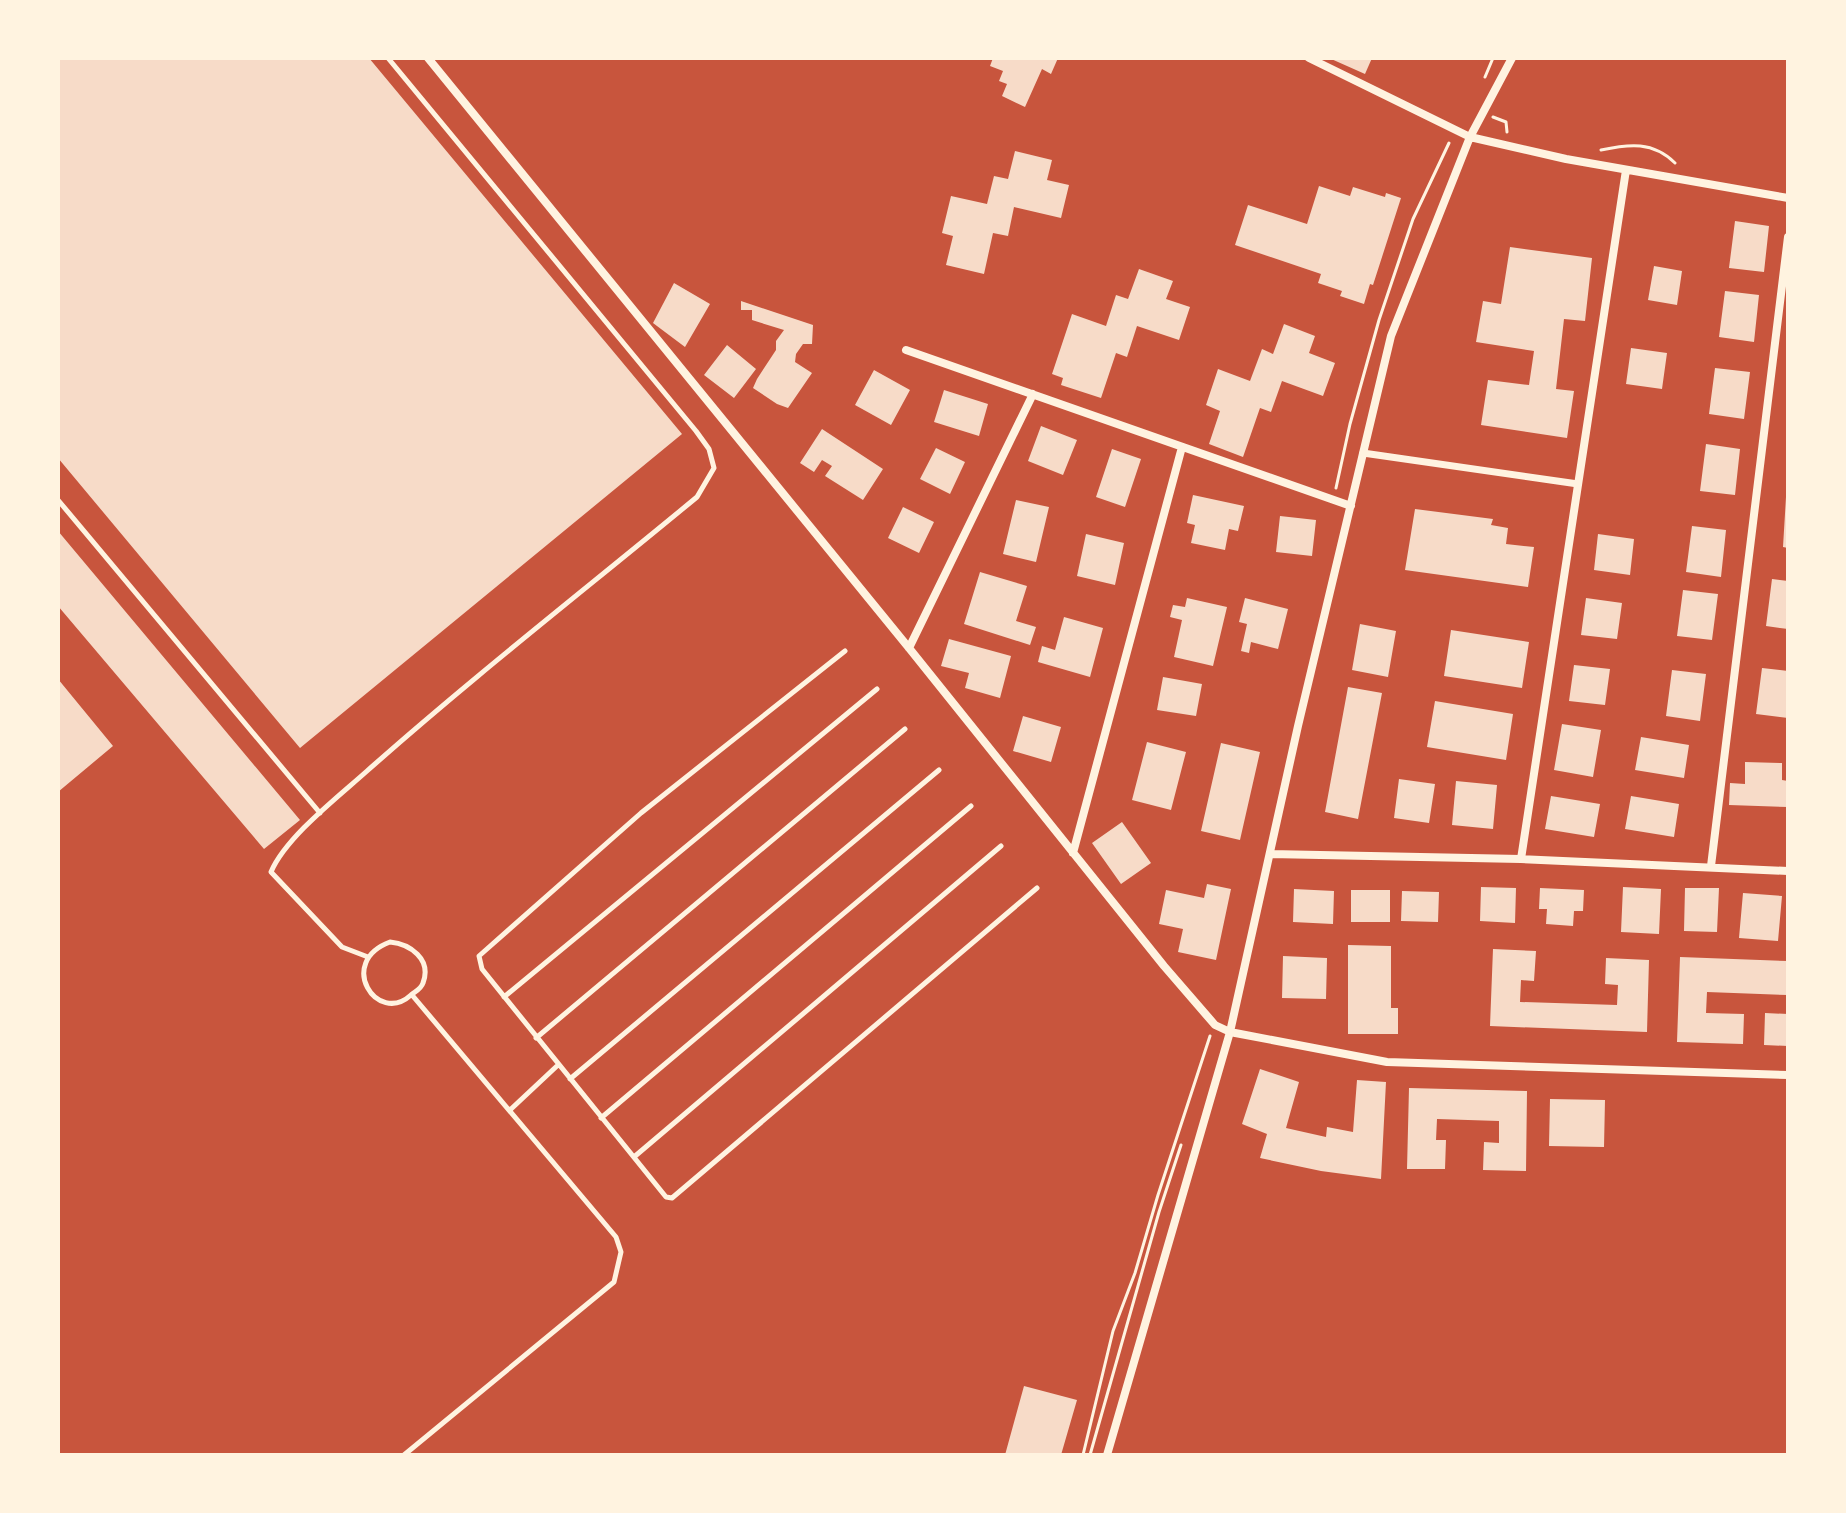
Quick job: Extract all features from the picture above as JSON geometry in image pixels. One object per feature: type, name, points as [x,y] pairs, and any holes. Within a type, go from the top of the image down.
[{"type":"street","points":[[428,58],[1215,1025],[1230,1032],[1387,1062],[1788,1075]]},
{"type":"street","points":[[1309,58],[1470,137],[1626,170],[1788,198]]},
{"type":"street","points":[[1107,1455],[1230,1032],[1391,336],[1470,137],[1512,58]]},
{"type":"street","points":[[1521,859],[1626,170]]},
{"type":"street","points":[[1711,866],[1788,237]]},
{"type":"street","points":[[906,350],[1351,506]]},
{"type":"street","points":[[909,648],[1033,394]]},
{"type":"street","points":[[1073,853],[1182,447]]},
{"type":"street","points":[[1363,453],[1578,484]]},
{"type":"street","points":[[1270,854],[1521,859],[1788,871]]},
{"type":"lane","points":[[368,957],[342,947],[271,872],[277,859],[320,813],[402,740],[697,497],[714,468],[709,449],[696,431],[388,58]]},
{"type":"lane","points":[[58,500],[320,813]]},
{"type":"lane","points":[[845,651],[641,813],[479,956],[482,969],[536,1038],[666,1197],[672,1198],[1037,888]]},
{"type":"lane","points":[[504,997],[877,689]]},
{"type":"lane","points":[[536,1038],[905,729]]},
{"type":"lane","points":[[570,1079],[939,770]]},
{"type":"lane","points":[[601,1118],[971,806]]},
{"type":"lane","points":[[634,1157],[1001,846]]},
{"type":"lane","points":[[390,942],[403,943],[422,960],[425,974],[422,987],[412,995],[403,1003],[390,1004],[379,1001],[369,992],[363,968],[377,947],[390,942]]},
{"type":"lane","points":[[404,1455],[614,1282],[621,1252],[620,1243],[412,995]]},
{"type":"lane","points":[[510,1110],[558,1065]]},
{"type":"path","points":[[1483,113],[1506,122],[1507,132]]},
{"type":"path","points":[[1599,150],[1629,144],[1651,148],[1663,151],[1676,165]]},
{"type":"path","points":[[1083,1455],[1113,1331],[1135,1273],[1203,1054],[1215,1025]]},
{"type":"building","points":[[58,58],[369,58],[682,434],[300,748],[58,458]]},
{"type":"building","points":[[993,58],[1058,58],[1051,74],[1042,69],[1025,107],[1002,96],[1007,84],[999,81],[1003,71],[990,66]]},
{"type":"building","points":[[1329,58],[1372,58],[1365,74]]},
{"type":"building","points":[[1015,151],[1052,160],[1047,180],[1069,185],[1061,218],[1014,207],[1008,236],[993,233],[984,274],[946,265],[953,236],[942,233],[951,196],[987,204],[994,176],[1008,179]]},
{"type":"building","points":[[1319,186],[1350,196],[1353,187],[1385,197],[1386,193],[1401,198],[1364,304],[1340,296],[1342,291],[1318,283],[1321,274],[1235,245],[1248,205],[1307,224]]},
{"type":"building","points":[[1735,221],[1769,226],[1764,272],[1729,268]]},
{"type":"building","points":[[1510,247],[1592,258],[1585,321],[1564,319],[1556,389],[1574,391],[1567,438],[1481,425],[1488,380],[1529,385],[1534,351],[1476,342],[1483,301],[1501,304]]},
{"type":"building","points":[[1654,266],[1682,271],[1677,305],[1648,300]]},
{"type":"building","points":[[1139,269],[1173,281],[1166,299],[1190,307],[1179,340],[1137,326],[1127,357],[1116,353],[1101,398],[1061,385],[1063,378],[1052,374],[1072,314],[1106,326],[1116,295],[1128,299]]},
{"type":"building","points":[[674,283],[710,304],[685,347],[653,323]]},
{"type":"building","points":[[1725,291],[1759,295],[1754,342],[1719,337]]},
{"type":"building","points":[[741,301],[813,325],[812,344],[803,344],[795,362],[812,373],[788,408],[753,388],[784,330],[752,320],[752,310],[741,310]]},
{"type":"building","points":[[1284,324],[1315,336],[1309,353],[1335,363],[1323,396],[1282,381],[1271,412],[1260,408],[1243,457],[1209,444],[1220,411],[1206,405],[1218,369],[1250,381],[1262,349],[1273,354]]},
{"type":"building","points":[[727,345],[756,369],[734,398],[704,375]]},
{"type":"building","points":[[1631,348],[1667,353],[1662,389],[1626,384]]},
{"type":"building","points":[[1715,368],[1750,372],[1744,419],[1709,414]]},
{"type":"building","points":[[874,370],[910,390],[891,425],[855,405]]},
{"type":"building","points":[[944,390],[988,404],[979,436],[934,422]]},
{"type":"building","points":[[1041,426],[1077,440],[1063,475],[1028,461]]},
{"type":"building","points":[[822,429],[883,469],[863,500],[825,476],[832,466],[822,460],[814,472],[800,463]]},
{"type":"building","points":[[1706,444],[1740,449],[1735,495],[1700,491]]},
{"type":"building","points":[[936,448],[965,462],[950,494],[920,479]]},
{"type":"building","points":[[1112,449],[1141,459],[1125,507],[1096,497]]},
{"type":"building","points":[[1193,495],[1244,506],[1238,531],[1229,529],[1225,550],[1191,543],[1195,525],[1187,523]]},
{"type":"building","points":[[1788,497],[1788,548],[1783,547]]},
{"type":"building","points":[[1016,500],[1049,507],[1036,562],[1003,554]]},
{"type":"building","points":[[903,507],[934,522],[919,553],[888,538]]},
{"type":"building","points":[[1415,509],[1493,519],[1491,525],[1508,528],[1506,544],[1534,547],[1528,587],[1405,570]]},
{"type":"building","points":[[1280,516],[1316,520],[1312,556],[1276,552]]},
{"type":"building","points":[[1692,526],[1726,530],[1721,577],[1686,572]]},
{"type":"building","points":[[58,531],[300,820],[264,849],[58,606]]},
{"type":"building","points":[[1086,534],[1124,543],[1115,585],[1077,576]]},
{"type":"building","points":[[1598,534],[1634,539],[1630,575],[1594,570]]},
{"type":"building","points":[[980,572],[1027,586],[1016,621],[1036,627],[1030,645],[964,624]]},
{"type":"building","points":[[1772,579],[1788,581],[1788,629],[1766,626]]},
{"type":"building","points":[[1683,590],[1718,594],[1712,640],[1677,636]]},
{"type":"building","points":[[1187,598],[1227,607],[1213,666],[1174,657],[1182,620],[1170,617],[1173,605],[1185,607]]},
{"type":"building","points":[[1245,598],[1288,609],[1278,649],[1251,642],[1249,653],[1241,651],[1247,624],[1239,622]]},
{"type":"building","points":[[1586,598],[1622,603],[1617,639],[1581,635]]},
{"type":"building","points":[[1064,617],[1103,628],[1090,677],[1038,662],[1042,646],[1055,650]]},
{"type":"building","points":[[1360,624],[1396,631],[1388,677],[1352,670]]},
{"type":"building","points":[[1451,630],[1529,642],[1522,688],[1444,676]]},
{"type":"building","points":[[949,639],[1011,656],[1000,698],[965,688],[969,673],[941,666]]},
{"type":"building","points":[[1574,665],[1610,669],[1605,705],[1569,701]]},
{"type":"building","points":[[1762,668],[1788,671],[1788,718],[1756,714]]},
{"type":"building","points":[[1672,670],[1706,674],[1700,721],[1666,716]]},
{"type":"building","points":[[1163,677],[1202,684],[1196,716],[1157,710]]},
{"type":"building","points":[[58,679],[113,746],[58,792]]},
{"type":"building","points":[[1348,687],[1382,693],[1358,819],[1325,812]]},
{"type":"building","points":[[1435,701],[1513,714],[1506,760],[1427,747]]},
{"type":"building","points":[[1023,716],[1061,727],[1051,762],[1013,751]]},
{"type":"building","points":[[1562,724],[1601,730],[1593,777],[1554,770]]},
{"type":"building","points":[[1641,737],[1689,745],[1684,778],[1635,770]]},
{"type":"building","points":[[1147,742],[1186,752],[1171,810],[1132,800]]},
{"type":"building","points":[[1221,743],[1260,752],[1240,840],[1201,831]]},
{"type":"building","points":[[1745,762],[1782,763],[1782,780],[1788,781],[1788,807],[1729,805],[1730,783],[1745,784]]},
{"type":"building","points":[[1399,779],[1435,784],[1429,823],[1394,818]]},
{"type":"building","points":[[1456,781],[1497,785],[1493,829],[1452,825]]},
{"type":"building","points":[[1551,796],[1600,804],[1594,837],[1545,829]]},
{"type":"building","points":[[1631,796],[1679,804],[1674,837],[1625,829]]},
{"type":"building","points":[[1122,822],[1151,863],[1121,884],[1092,843]]},
{"type":"building","points":[[1207,884],[1231,889],[1216,960],[1178,952],[1183,929],[1159,924],[1166,890],[1204,898]]},
{"type":"building","points":[[1481,887],[1516,888],[1515,923],[1480,921]]},
{"type":"building","points":[[1623,887],[1661,889],[1659,934],[1621,932]]},
{"type":"building","points":[[1540,888],[1584,890],[1583,911],[1574,911],[1573,926],[1546,924],[1547,909],[1539,909]]},
{"type":"building","points":[[1685,888],[1719,888],[1717,932],[1684,931]]},
{"type":"building","points":[[1294,889],[1334,891],[1333,924],[1293,922]]},
{"type":"building","points":[[1351,890],[1390,890],[1390,922],[1351,922]]},
{"type":"building","points":[[1402,891],[1439,892],[1438,922],[1401,921]]},
{"type":"building","points":[[1743,893],[1782,896],[1778,941],[1739,938]]},
{"type":"building","points":[[1348,945],[1391,946],[1391,1008],[1398,1008],[1398,1034],[1348,1034]]},
{"type":"building","points":[[1493,949],[1536,951],[1534,981],[1521,980],[1520,1002],[1617,1005],[1618,985],[1605,984],[1606,958],[1649,960],[1647,1032],[1490,1026]]},
{"type":"building","points":[[1283,956],[1327,958],[1326,999],[1282,998]]},
{"type":"building","points":[[1680,957],[1788,961],[1788,995],[1707,992],[1706,1013],[1744,1014],[1743,1044],[1677,1042]]},
{"type":"building","points":[[1765,1013],[1788,1014],[1788,1046],[1764,1045]]},
{"type":"building","points":[[1260,1069],[1299,1082],[1286,1128],[1326,1137],[1327,1127],[1353,1132],[1357,1080],[1386,1082],[1381,1179],[1260,1158],[1267,1134],[1242,1124]]},
{"type":"building","points":[[1409,1088],[1527,1091],[1526,1171],[1483,1170],[1484,1142],[1499,1143],[1499,1121],[1437,1119],[1436,1140],[1446,1140],[1445,1169],[1407,1169]]},
{"type":"building","points":[[1550,1099],[1605,1100],[1604,1147],[1549,1146]]},
{"type":"building","points":[[1024,1386],[1077,1400],[1061,1455],[1005,1455]]}]
